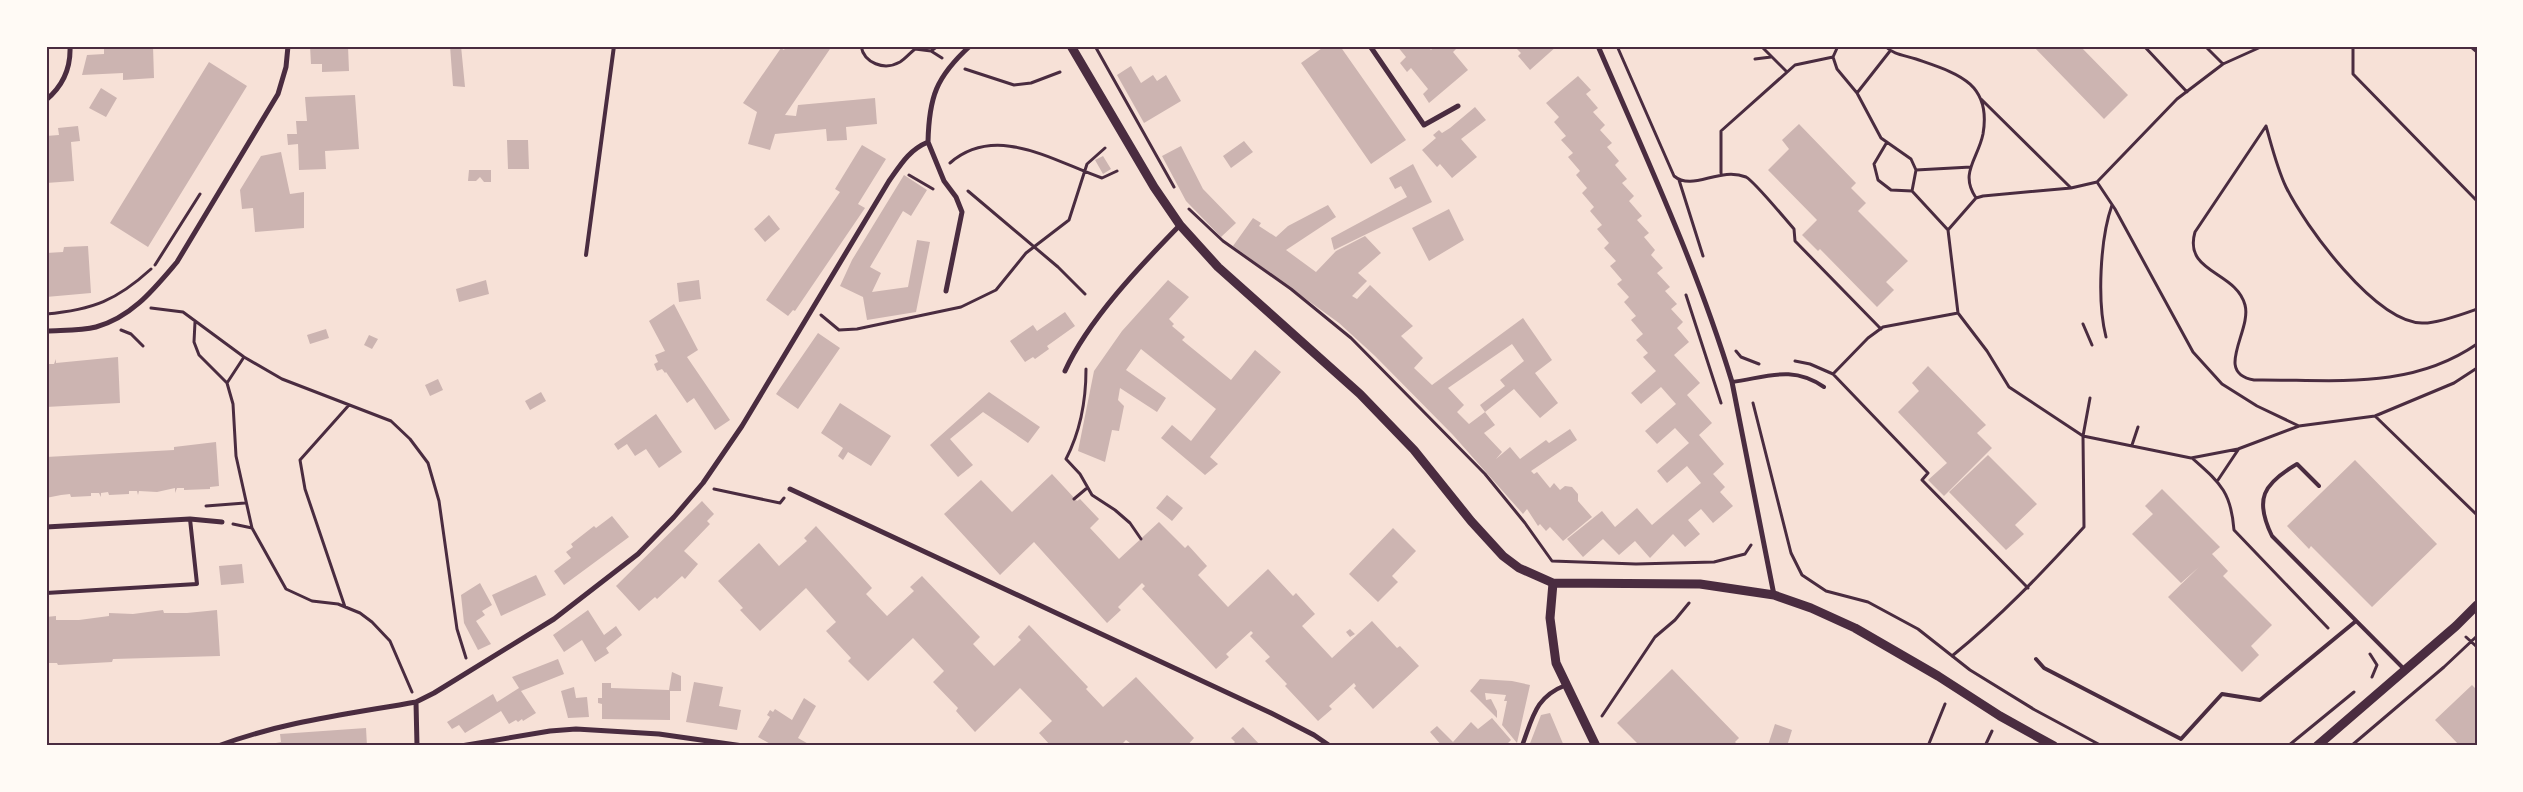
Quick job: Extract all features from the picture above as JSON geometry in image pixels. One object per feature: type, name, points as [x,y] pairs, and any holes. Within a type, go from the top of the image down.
[{"type":"street","points":[[46,100],[58,90],[67,72],[70,46]]},
{"type":"street","points":[[46,331],[95,327],[115,320],[137,306],[177,262],[278,94],[286,67],[288,46]]},
{"type":"street","points":[[946,291],[962,212],[956,197],[948,188],[928,142],[931,105],[936,88],[950,64],[970,46]]},
{"type":"street","points":[[1071,46],[1154,187],[1180,225],[1218,267],[1360,394],[1414,450],[1471,521],[1503,556],[1535,577],[1553,583],[1700,584],[1774,595],[1811,608],[1855,628],[1938,676],[2000,716],[2054,746]]},
{"type":"street","points":[[1370,46],[1424,125],[1458,106]]},
{"type":"street","points":[[1598,46],[1668,207],[1722,349],[1732,382],[1774,595]]},
{"type":"street","points":[[218,746],[252,733],[287,725],[416,702],[554,619],[638,554],[703,483],[742,426],[889,180],[906,156],[916,147],[928,142]]},
{"type":"street","points":[[1065,371],[1075,348],[1095,321],[1180,225]]},
{"type":"street","points":[[790,489],[1271,713],[1314,735],[1330,746]]},
{"type":"street","points":[[46,527],[190,519],[222,522]]},
{"type":"street","points":[[1553,583],[1550,618],[1556,663],[1596,746]]},
{"type":"street","points":[[2317,746],[2456,626],[2477,605]]},
{"type":"street","points":[[1522,746],[1538,704],[1544,697],[1566,685]]},
{"type":"street","points":[[416,702],[417,746]]},
{"type":"street","points":[[460,746],[576,729],[659,734],[743,746]]},
{"type":"lane","points":[[586,255],[614,46]]},
{"type":"lane","points":[[1732,382],[1780,374],[1801,374],[1824,387]]},
{"type":"lane","points":[[2319,486],[2297,464],[2277,476],[2263,498],[2263,518],[2272,536],[2405,670]]},
{"type":"lane","points":[[46,593],[197,584],[190,519]]},
{"type":"lane","points":[[2036,659],[2044,668],[2181,739],[2222,694],[2260,700],[2356,621]]},
{"type":"path","points":[[861,46],[862,53],[868,60],[879,66],[898,63],[914,48],[931,51],[950,64],[1014,85],[1031,83],[1060,72]]},
{"type":"path","points":[[931,51],[938,46]]},
{"type":"path","points":[[1095,46],[1179,195]]},
{"type":"path","points":[[1617,46],[1674,176],[1679,180],[1687,182],[1721,173],[1746,178],[1794,229],[1795,241],[1881,329]]},
{"type":"path","points":[[1761,46],[1786,72]]},
{"type":"path","points":[[1838,46],[1833,57],[1837,69],[1858,93],[1881,138],[1911,159],[1916,170],[1912,191]]},
{"type":"path","points":[[1885,46],[1890,51],[1962,76],[1980,99],[2071,188]]},
{"type":"path","points":[[2144,46],[2187,92]]},
{"type":"path","points":[[2205,46],[2224,64]]},
{"type":"path","points":[[1948,230],[1976,198],[2071,188],[2097,182],[2187,92],[2224,64],[2263,46]]},
{"type":"path","points":[[2354,46],[2353,74],[2477,201]]},
{"type":"path","points":[[2470,46],[2477,52]]},
{"type":"path","points":[[1858,93],[1890,51]]},
{"type":"path","points":[[1755,59],[1771,57]]},
{"type":"path","points":[[1721,173],[1721,130],[1795,65],[1833,57]]},
{"type":"path","points":[[1976,198],[1969,188],[1971,167],[1983,135],[1984,111],[1980,99]]},
{"type":"path","points":[[2477,309],[2422,324],[2405,319],[2374,299],[2340,267],[2307,224],[2286,188],[2275,159],[2266,126],[2195,232],[2192,244],[2200,262],[2240,292],[2243,299],[2247,312],[2234,363],[2241,378],[2254,380],[2386,379],[2424,371],[2456,358],[2477,344]]},
{"type":"path","points":[[1888,142],[1874,164],[1878,180],[1891,190],[1912,191],[1948,230],[1958,313],[1987,351],[2009,387],[2083,436],[2191,458],[2238,449],[2299,426],[2375,416],[2454,383],[2477,368]]},
{"type":"path","points":[[898,168],[933,190],[950,163],[959,155],[981,146],[995,144],[1029,151],[1102,178],[1117,171]]},
{"type":"path","points":[[813,309],[839,330],[848,330],[961,307],[996,290],[1026,253],[1069,220],[1080,191],[1084,172],[1092,158],[1104,148]]},
{"type":"path","points":[[1916,170],[1971,167]]},
{"type":"path","points":[[942,175],[956,181],[1035,247],[1085,294]]},
{"type":"path","points":[[2097,182],[2112,204],[2194,352],[2222,384],[2257,406],[2299,426]]},
{"type":"path","points":[[46,314],[98,305],[126,291],[153,268],[201,193]]},
{"type":"path","points":[[1184,204],[1223,241],[1291,289],[1351,338],[1485,474],[1525,523],[1552,561],[1636,564],[1724,561],[1745,554],[1753,538]]},
{"type":"path","points":[[2106,336],[2102,320],[2103,245],[2104,226],[2112,204]]},
{"type":"path","points":[[1683,286],[1724,413]]},
{"type":"path","points":[[137,306],[183,312],[244,357],[282,380],[391,421],[410,439],[428,463],[439,501],[458,629],[470,670]]},
{"type":"path","points":[[1833,374],[1868,338],[1881,329],[1958,313]]},
{"type":"path","points":[[195,321],[194,342],[199,355],[227,383],[233,404],[236,456],[252,528],[286,588],[312,601],[360,613],[390,641],[416,702]]},
{"type":"path","points":[[2083,324],[2092,345]]},
{"type":"path","points":[[227,383],[244,357]]},
{"type":"path","points":[[1086,369],[1086,385],[1076,438],[1066,459],[1080,474],[1092,495],[1115,510],[1130,523],[1141,539]]},
{"type":"path","points":[[1952,656],[1988,627],[2028,588],[2084,527],[2083,436],[2090,398]]},
{"type":"path","points":[[1753,403],[1791,553],[1802,575],[1826,591],[1868,602],[1918,629],[1970,670],[2035,710],[2102,746]]},
{"type":"path","points":[[345,608],[305,489],[300,460],[349,405]]},
{"type":"path","points":[[2375,416],[2477,515]]},
{"type":"path","points":[[2132,445],[2138,427]]},
{"type":"path","points":[[2218,480],[2238,449]]},
{"type":"path","points":[[2191,458],[2218,480],[2232,507],[2234,530],[2336,637]]},
{"type":"path","points":[[703,483],[708,488],[780,503],[790,489]]},
{"type":"path","points":[[1074,499],[1087,488]]},
{"type":"path","points":[[222,522],[252,528]]},
{"type":"path","points":[[2016,576],[2028,588]]},
{"type":"path","points":[[1602,716],[1654,637],[1675,620],[1690,603]]},
{"type":"path","points":[[2351,746],[2444,668],[2477,636]]},
{"type":"path","points":[[2366,648],[2377,665],[2373,677],[2366,683]]},
{"type":"path","points":[[2288,746],[2358,688]]},
{"type":"path","points":[[1928,746],[1945,704]]},
{"type":"path","points":[[1985,746],[1992,731]]},
{"type":"building","points":[[104,46],[153,46],[154,78],[123,80],[123,73],[82,75],[87,55],[104,54]]},
{"type":"building","points":[[214,46],[227,46],[227,47],[214,49]]},
{"type":"building","points":[[310,46],[348,46],[349,71],[322,72],[322,64],[311,64]]},
{"type":"building","points":[[450,46],[461,46],[465,87],[453,86]]},
{"type":"building","points":[[786,46],[832,46],[785,115],[796,116],[798,105],[875,98],[877,124],[846,127],[847,140],[827,141],[826,129],[775,134],[770,150],[748,144],[757,112],[743,103],[781,48],[784,50]]},
{"type":"building","points":[[1325,46],[1340,46],[1406,140],[1371,164],[1301,63]]},
{"type":"building","points":[[1397,46],[1427,46],[1431,50],[1435,46],[1459,46],[1453,52],[1468,70],[1429,103],[1423,94],[1428,89],[1411,68],[1407,72],[1400,63],[1406,57]]},
{"type":"building","points":[[1514,46],[1557,46],[1530,70],[1518,56],[1521,53]]},
{"type":"building","points":[[2033,46],[2080,46],[2128,95],[2104,119]]},
{"type":"building","points":[[209,62],[247,86],[148,247],[110,223]]},
{"type":"building","points":[[1131,66],[1141,83],[1153,75],[1157,81],[1166,75],[1181,101],[1144,123],[1117,75]]},
{"type":"building","points":[[1578,76],[1591,90],[1586,94],[1598,108],[1593,112],[1605,125],[1600,130],[1612,143],[1607,147],[1619,161],[1615,165],[1627,179],[1622,183],[1634,196],[1629,201],[1642,216],[1637,220],[1649,233],[1644,237],[1655,250],[1651,255],[1663,268],[1657,273],[1670,287],[1665,291],[1677,304],[1671,309],[1683,322],[1677,328],[1689,342],[1674,355],[1700,383],[1687,395],[1712,423],[1699,435],[1724,464],[1713,474],[1725,487],[1720,492],[1733,506],[1713,523],[1701,509],[1688,520],[1700,534],[1685,547],[1673,534],[1650,558],[1635,541],[1619,555],[1603,539],[1583,557],[1567,539],[1602,511],[1615,527],[1637,508],[1652,525],[1701,483],[1687,466],[1667,483],[1657,471],[1689,443],[1675,428],[1657,444],[1645,431],[1676,404],[1661,387],[1641,404],[1631,393],[1656,371],[1643,357],[1648,353],[1636,340],[1643,334],[1631,320],[1636,316],[1624,302],[1629,297],[1617,284],[1622,280],[1610,266],[1616,261],[1604,248],[1609,243],[1597,229],[1602,225],[1590,211],[1594,207],[1582,193],[1587,188],[1576,175],[1580,171],[1568,157],[1573,153],[1561,140],[1566,136],[1554,122],[1559,117],[1546,103]]},
{"type":"building","points":[[101,88],[117,98],[106,117],[89,108]]},
{"type":"building","points":[[355,95],[359,149],[325,151],[326,169],[299,170],[298,144],[288,145],[287,134],[297,134],[296,121],[307,121],[305,97]]},
{"type":"building","points":[[1475,107],[1486,120],[1461,139],[1477,157],[1452,178],[1440,164],[1437,167],[1422,150],[1436,138],[1433,135],[1439,130],[1442,133],[1450,128]]},
{"type":"building","points":[[1799,124],[1856,183],[1851,188],[1866,203],[1858,211],[1908,261],[1886,282],[1894,290],[1877,307],[1820,249],[1818,251],[1802,235],[1817,220],[1768,170],[1789,149],[1782,140]]},
{"type":"building","points":[[78,126],[80,141],[71,142],[74,181],[46,183],[46,136],[59,135],[58,128]]},
{"type":"building","points":[[507,140],[528,140],[529,169],[508,169]]},
{"type":"building","points":[[1244,141],[1253,152],[1231,168],[1223,156]]},
{"type":"building","points":[[862,145],[886,159],[858,204],[865,208],[795,311],[793,310],[788,316],[766,300],[840,192],[835,189]]},
{"type":"building","points":[[1181,146],[1203,189],[1236,223],[1221,237],[1186,201],[1162,156]]},
{"type":"building","points":[[281,152],[290,194],[304,192],[304,228],[255,232],[253,208],[242,209],[240,190],[261,156]]},
{"type":"building","points":[[1103,156],[1111,169],[1103,174],[1095,160]]},
{"type":"building","points":[[1413,164],[1432,202],[1334,250],[1331,238],[1407,197],[1401,186],[1395,189],[1389,178]]},
{"type":"building","points":[[469,170],[491,170],[491,182],[484,182],[480,177],[476,181],[468,181]]},
{"type":"building","points":[[904,175],[927,190],[911,216],[903,211],[870,267],[881,273],[872,292],[908,287],[917,240],[930,242],[916,312],[867,320],[863,297],[840,286],[852,260]]},
{"type":"building","points":[[1328,205],[1336,217],[1286,250],[1316,272],[1336,251],[1365,236],[1381,253],[1358,273],[1367,281],[1352,296],[1357,299],[1370,285],[1413,326],[1401,336],[1423,358],[1414,368],[1432,385],[1523,318],[1552,360],[1535,373],[1558,403],[1540,418],[1514,389],[1485,412],[1495,425],[1484,433],[1502,452],[1496,459],[1510,447],[1520,459],[1546,440],[1549,443],[1570,429],[1577,440],[1531,471],[1534,474],[1537,472],[1550,488],[1554,483],[1560,490],[1565,486],[1572,487],[1578,494],[1578,501],[1592,517],[1563,541],[1550,527],[1546,531],[1540,524],[1538,526],[1527,509],[1523,514],[1453,435],[1375,356],[1339,323],[1233,246],[1253,218],[1261,223],[1259,226],[1276,237],[1288,226]],"holes":[[[1512,344],[1524,361],[1500,380],[1505,386],[1480,405],[1485,412],[1469,424],[1457,412],[1464,405],[1448,388]]]},
{"type":"building","points":[[1449,209],[1464,240],[1429,261],[1412,228]]},
{"type":"building","points":[[769,215],[780,229],[765,242],[754,229]]},
{"type":"building","points":[[88,246],[91,293],[46,297],[46,253],[63,252],[64,247]]},
{"type":"building","points":[[486,280],[489,294],[459,302],[456,289]]},
{"type":"building","points":[[699,280],[701,299],[679,302],[677,283]]},
{"type":"building","points":[[1168,280],[1189,297],[1169,319],[1174,324],[1172,326],[1185,337],[1182,340],[1231,380],[1255,350],[1281,372],[1210,457],[1218,464],[1205,475],[1161,438],[1172,425],[1191,441],[1216,409],[1141,349],[1126,370],[1166,398],[1157,412],[1120,388],[1118,400],[1124,406],[1119,431],[1112,430],[1105,462],[1078,451],[1094,371],[1122,331]]},
{"type":"building","points":[[674,304],[698,350],[687,357],[730,420],[715,430],[694,398],[687,403],[666,372],[662,369],[657,371],[654,364],[658,362],[655,355],[665,351],[649,321]]},
{"type":"building","points":[[1065,312],[1075,326],[1047,346],[1049,349],[1035,359],[1033,357],[1025,362],[1010,341],[1033,325],[1037,331]]},
{"type":"building","points":[[326,329],[329,338],[310,344],[307,335]]},
{"type":"building","points":[[818,333],[840,348],[798,409],[776,394]]},
{"type":"building","points":[[369,335],[378,339],[372,349],[364,345]]},
{"type":"building","points":[[118,357],[120,403],[46,407],[46,364],[54,364],[56,359],[56,363]]},
{"type":"building","points":[[1928,366],[1986,425],[1977,433],[1992,448],[1944,496],[1928,480],[1947,463],[1898,412],[1919,391],[1912,383]]},
{"type":"building","points":[[438,379],[443,390],[430,396],[425,385]]},
{"type":"building","points":[[541,392],[546,401],[530,410],[525,401]]},
{"type":"building","points":[[989,392],[1040,427],[1028,443],[983,412],[950,439],[973,465],[958,477],[930,445]]},
{"type":"building","points":[[840,403],[891,436],[871,466],[848,452],[843,460],[838,456],[843,448],[821,433]]},
{"type":"building","points":[[656,414],[682,452],[659,468],[646,449],[635,456],[627,444],[618,450],[614,444]]},
{"type":"building","points":[[216,442],[219,486],[210,487],[210,489],[184,490],[184,488],[177,488],[175,493],[175,488],[157,492],[139,491],[138,495],[137,491],[129,491],[129,494],[109,495],[108,492],[101,493],[101,497],[99,493],[91,493],[91,496],[71,497],[70,494],[46,498],[46,457],[174,450],[174,447]]},
{"type":"building","points":[[1988,455],[2037,504],[2015,525],[2024,534],[2006,550],[1949,492]]},
{"type":"building","points":[[2355,460],[2437,544],[2372,607],[2311,546],[2309,549],[2287,526]]},
{"type":"building","points":[[1052,474],[1077,501],[1080,499],[1099,519],[1090,528],[1119,559],[1159,522],[1185,548],[1188,545],[1207,566],[1198,575],[1228,607],[1268,569],[1293,596],[1296,593],[1315,614],[1302,626],[1332,658],[1372,621],[1397,648],[1400,646],[1419,666],[1373,709],[1354,688],[1356,686],[1354,683],[1329,706],[1332,709],[1318,721],[1285,686],[1287,684],[1265,661],[1270,657],[1250,636],[1253,633],[1251,631],[1226,654],[1229,657],[1216,669],[1142,589],[1145,586],[1142,583],[1118,607],[1121,610],[1107,623],[1034,542],[1000,575],[944,514],[981,480],[1012,512]]},
{"type":"building","points":[[2162,489],[2220,547],[2212,554],[2228,571],[2223,576],[2272,625],[2251,646],[2259,655],[2242,672],[2168,597],[2199,567],[2181,583],[2132,534],[2153,514],[2145,506]]},
{"type":"building","points":[[1167,495],[1183,508],[1172,521],[1156,508]]},
{"type":"building","points":[[702,501],[714,514],[707,521],[710,524],[684,551],[698,564],[685,579],[682,576],[657,599],[655,597],[639,611],[616,586]]},
{"type":"building","points":[[612,516],[629,537],[564,585],[554,571],[571,558],[566,552],[573,547],[571,544],[594,526],[596,528]]},
{"type":"building","points":[[816,526],[872,588],[866,594],[887,616],[914,591],[910,587],[922,576],[980,637],[973,644],[994,666],[1021,640],[1018,637],[1029,625],[1088,687],[1086,689],[1103,707],[1136,677],[1194,738],[1187,746],[1124,746],[1130,743],[1126,740],[1120,746],[1051,746],[1039,733],[1052,721],[1020,688],[975,732],[956,711],[958,708],[933,682],[944,671],[913,638],[868,681],[848,661],[851,658],[826,631],[836,622],[806,588],[760,631],[740,610],[743,608],[718,581],[759,543],[779,566],[807,541],[804,538]]},
{"type":"building","points":[[1393,528],[1416,551],[1392,576],[1398,582],[1378,602],[1349,574]]},
{"type":"building","points":[[242,564],[244,583],[221,585],[219,566]]},
{"type":"building","points":[[536,575],[546,595],[501,616],[492,595]]},
{"type":"building","points":[[480,583],[492,605],[482,611],[485,615],[476,621],[491,644],[478,650],[464,623],[461,595]]},
{"type":"building","points":[[163,610],[164,613],[187,613],[217,610],[220,656],[113,659],[112,662],[58,665],[57,663],[46,663],[46,617],[56,616],[56,620],[79,620],[109,616],[109,613],[133,614]]},
{"type":"building","points":[[588,610],[604,635],[616,626],[622,635],[606,648],[609,653],[595,662],[582,640],[564,652],[553,635]]},
{"type":"building","points":[[1350,629],[1355,634],[1350,637],[1346,632]]},
{"type":"building","points":[[558,659],[564,674],[521,691],[536,713],[523,721],[522,719],[518,722],[516,720],[509,724],[501,711],[465,733],[459,725],[452,729],[447,722],[493,694],[497,702],[519,688],[512,677]]},
{"type":"building","points":[[1672,669],[1739,738],[1735,742],[1739,746],[1640,746],[1617,723]]},
{"type":"building","points":[[672,672],[681,676],[681,691],[670,691],[670,720],[602,719],[602,704],[598,703],[598,698],[602,698],[602,683],[611,683],[611,688],[669,690]]},
{"type":"building","points":[[1480,679],[1512,681],[1530,685],[1517,743],[1502,725],[1507,701],[1504,701],[1506,695],[1485,693],[1486,700],[1491,699],[1497,711],[1497,718],[1470,691]]},
{"type":"building","points":[[694,682],[723,687],[719,706],[741,710],[737,730],[686,722]]},
{"type":"building","points":[[2472,685],[2477,690],[2477,746],[2460,746],[2435,720]]},
{"type":"building","points":[[574,687],[576,698],[587,697],[589,717],[568,718],[561,691]]},
{"type":"building","points":[[804,698],[816,706],[798,738],[812,746],[774,746],[758,737],[770,717],[767,715],[770,710],[773,712],[775,709],[792,720]]},
{"type":"building","points":[[1550,713],[1564,746],[1529,746],[1541,715]]},
{"type":"building","points":[[1492,718],[1511,740],[1505,746],[1442,746],[1430,732],[1437,726],[1453,742],[1471,722],[1478,729]]},
{"type":"building","points":[[1775,724],[1792,730],[1787,746],[1768,745]]},
{"type":"building","points":[[1243,727],[1261,746],[1231,746],[1235,742],[1231,738]]},
{"type":"building","points":[[366,728],[367,746],[260,746],[281,742],[280,734]]}]
